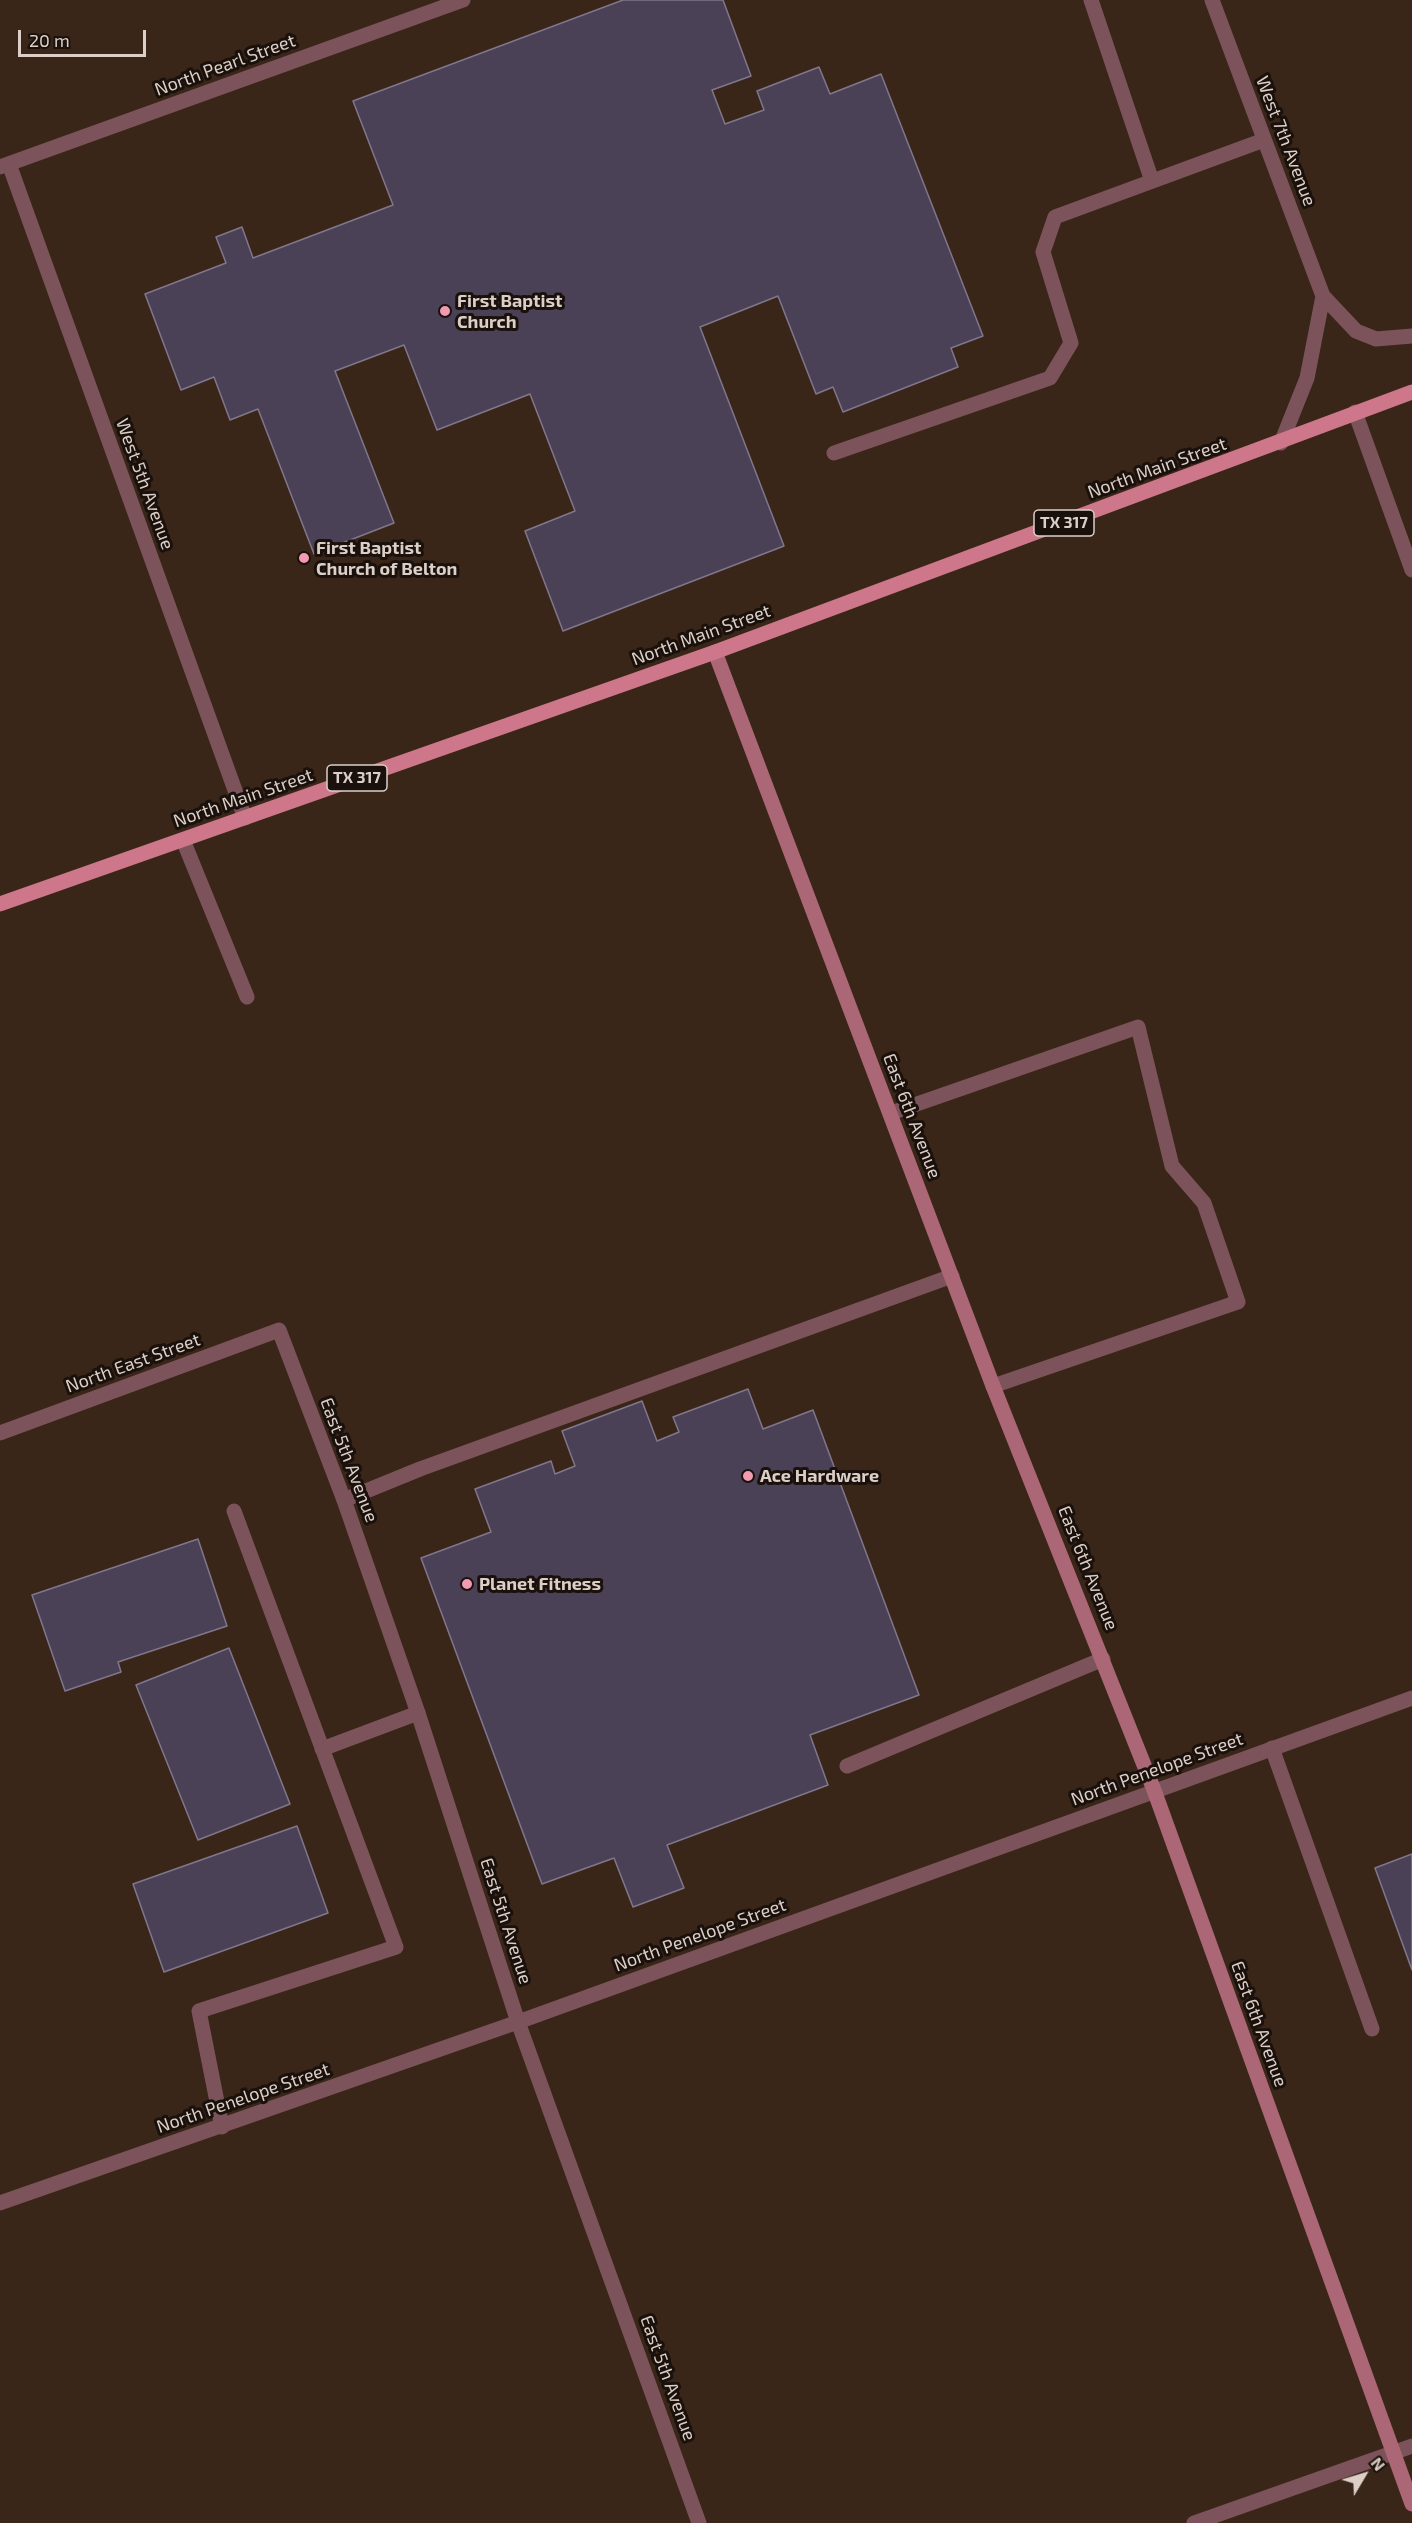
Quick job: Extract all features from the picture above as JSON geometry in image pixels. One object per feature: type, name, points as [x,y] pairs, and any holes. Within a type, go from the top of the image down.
[{"type":"main road","name":"North Main Street","points":[[0,904],[715,652],[1281,443],[1355,412],[1412,392]]},
{"type":"main road","name":"East 6th Avenue","points":[[715,652],[993,1386],[1154,1790],[1412,2504]]},
{"type":"street","name":"North Pearl Street","points":[[5,165],[463,0]]},
{"type":"street","points":[[1091,0],[1152,181]]},
{"type":"street","name":"West 7th Avenue","points":[[1212,0],[1323,296],[1356,332],[1376,339],[1412,336]]},
{"type":"street","points":[[834,453],[1050,378],[1071,343],[1043,252],[1055,217],[1264,140]]},
{"type":"street","name":"West 5th Avenue","points":[[5,165],[245,818]]},
{"type":"street","points":[[1281,443],[1307,378],[1323,296]]},
{"type":"street","points":[[1355,412],[1412,570]]},
{"type":"street","points":[[183,840],[247,997]]},
{"type":"street","points":[[891,1113],[1138,1027],[1172,1166],[1204,1203],[1238,1302],[993,1386]]},
{"type":"street","points":[[344,1500],[420,1469],[952,1276]]},
{"type":"street","name":"East 5th Avenue","points":[[279,1330],[344,1500],[418,1713],[518,2022],[699,2523]]},
{"type":"street","name":"North East Street","points":[[0,1433],[279,1330]]},
{"type":"street","points":[[222,2127],[198,2011],[396,1947],[234,1511]]},
{"type":"street","points":[[847,1766],[1103,1659]]},
{"type":"street","name":"North Penelope Street","points":[[0,2203],[518,2022],[1412,1698]]},
{"type":"street","points":[[322,1749],[418,1713]]},
{"type":"street","points":[[1272,1748],[1372,2029]]},
{"type":"street","points":[[1194,2523],[1412,2446]]},
{"type":"building","name":"First Baptist Church","points":[[623,0],[723,0],[751,76],[712,90],[725,124],[764,110],[757,91],[819,67],[830,94],[881,74],[983,336],[951,348],[958,367],[843,412],[833,387],[816,394],[778,296],[700,327],[784,546],[563,631],[525,531],[575,511],[530,394],[437,430],[404,345],[335,371],[394,523],[314,554],[258,409],[230,420],[214,377],[181,390],[145,294],[226,263],[216,237],[242,227],[253,258],[393,205],[353,101]]},
{"type":"building","points":[[748,1389],[763,1429],[813,1410],[919,1695],[810,1735],[828,1785],[667,1845],[684,1888],[633,1907],[614,1858],[542,1884],[421,1558],[491,1532],[475,1489],[551,1461],[555,1474],[575,1466],[562,1431],[642,1401],[657,1441],[679,1432],[673,1417]]},
{"type":"building","points":[[198,1539],[227,1626],[118,1662],[121,1672],[65,1691],[32,1595]]},
{"type":"building","points":[[229,1648],[290,1804],[198,1840],[136,1685]]},
{"type":"building","points":[[297,1826],[328,1913],[164,1972],[133,1884]]},
{"type":"building","points":[[1412,1854],[1412,1970],[1375,1868]]},
{"type":"place","name":"First Baptist Church","points":[[445,311]]},
{"type":"place","name":"First Baptist Church of Belton","points":[[304,558]]},
{"type":"place","name":"Ace Hardware","points":[[748,1476]]},
{"type":"place","name":"Planet Fitness","points":[[467,1584]]}]
